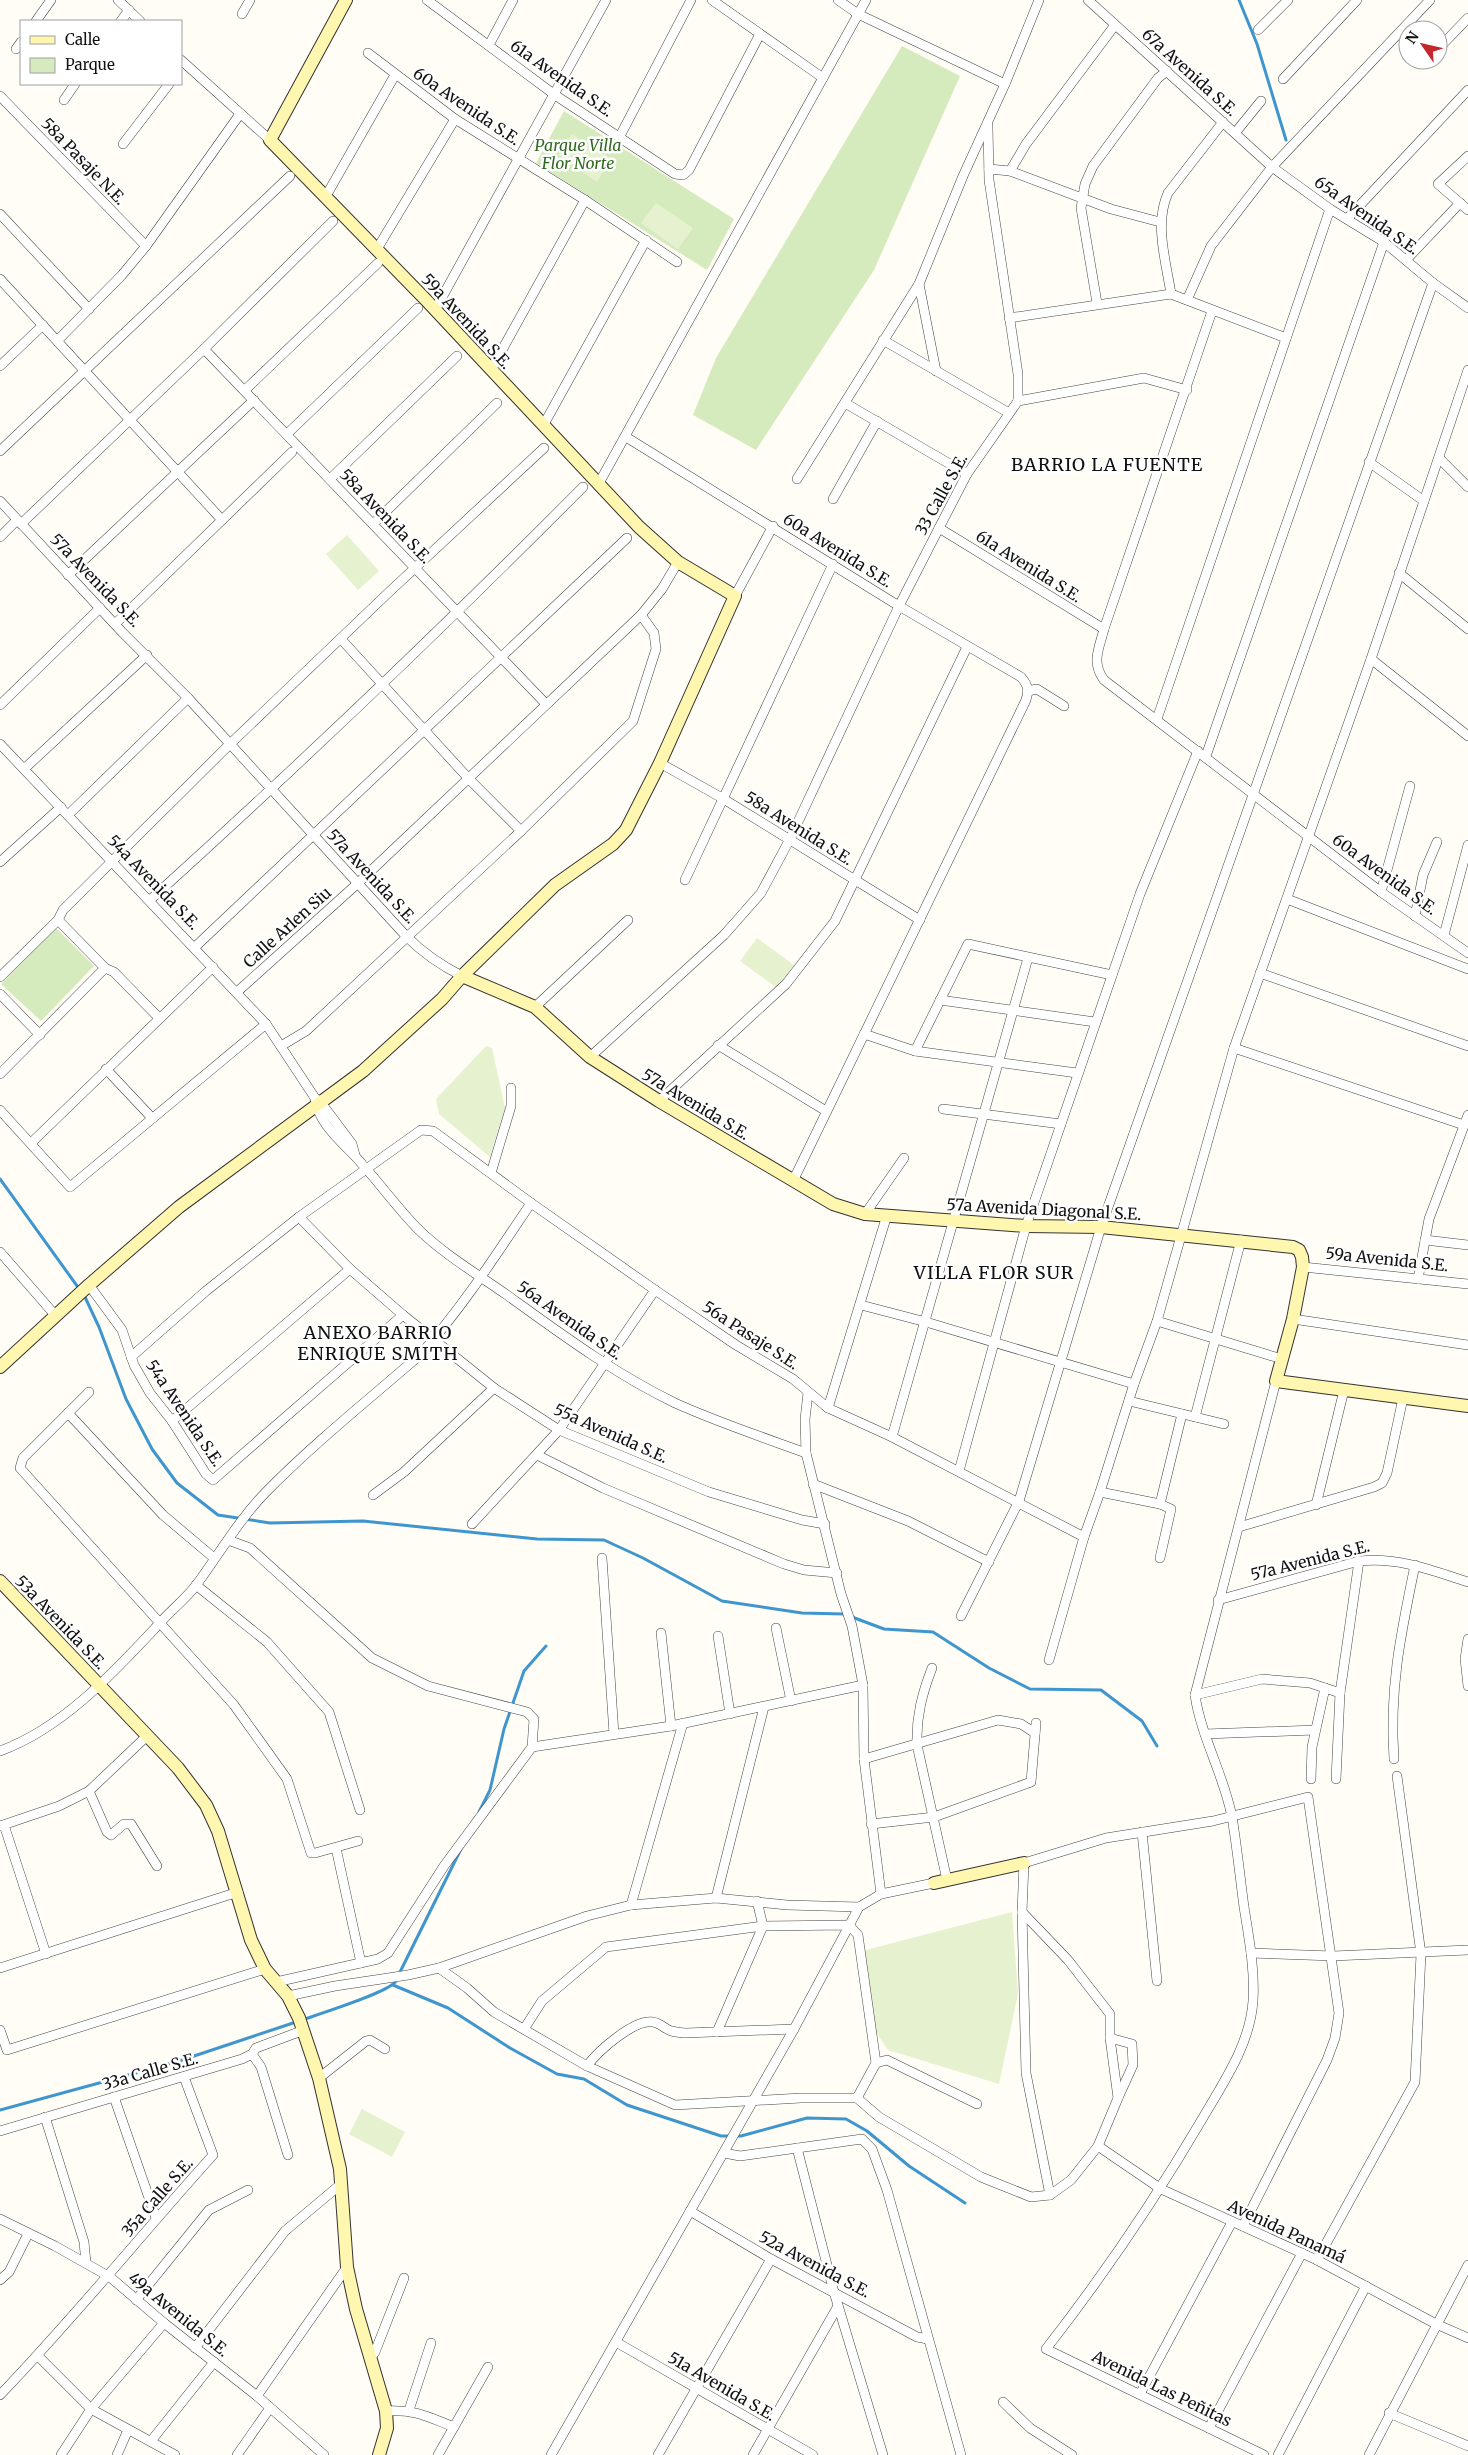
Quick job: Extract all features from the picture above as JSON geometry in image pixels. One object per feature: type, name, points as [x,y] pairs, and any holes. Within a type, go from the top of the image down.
[{"type":"street","points":[[37,20],[51,0]]},
{"type":"street","points":[[118,0],[139,20]]},
{"type":"street","points":[[242,14],[250,0]]},
{"type":"street","points":[[270,140],[346,0]]},
{"type":"street","points":[[489,45],[513,0]]},
{"type":"street","points":[[435,310],[556,95],[606,0]]},
{"type":"street","points":[[620,136],[691,0]]},
{"type":"street","points":[[712,0],[823,78]]},
{"type":"street","points":[[838,0],[858,14],[1005,84]]},
{"type":"street","points":[[598,485],[866,0]]},
{"type":"street","points":[[797,478],[919,284],[963,176],[1005,84],[1038,0]]},
{"type":"street","name":"67a Avenida S.E.","points":[[1088,0],[1272,166]]},
{"type":"street","points":[[1258,30],[1288,0]]},
{"type":"street","points":[[1283,79],[1357,0]]},
{"type":"street","points":[[1187,300],[1212,246],[1272,166],[1430,0]]},
{"type":"street","name":"61a Avenida S.E.","points":[[430,1],[556,95],[675,174],[683,175],[689,170],[760,34]]},
{"type":"street","points":[[122,20],[129,10]]},
{"type":"street","points":[[1448,39],[1468,18]]},
{"type":"street","points":[[1010,172],[1026,144],[1115,25]]},
{"type":"street","name":"60a Avenida S.E.","points":[[368,53],[455,119],[585,200],[677,262]]},
{"type":"street","name":"59a Avenida S.E.","points":[[182,63],[270,140],[326,196],[652,540],[678,562],[735,596]]},
{"type":"street","points":[[1097,303],[1081,199],[1093,166],[1158,78],[1167,71]]},
{"type":"street","points":[[326,196],[395,74]]},
{"type":"street","points":[[64,100],[75,85]]},
{"type":"street","points":[[123,144],[168,85]]},
{"type":"street","points":[[1347,219],[1468,90]]},
{"type":"street","name":"58a Pasaje N.E.","points":[[0,96],[146,246]]},
{"type":"street","points":[[1235,133],[1261,102]]},
{"type":"street","points":[[58,340],[122,275],[146,246],[240,114]]},
{"type":"street","points":[[377,249],[455,119]]},
{"type":"street","points":[[988,122],[989,169],[1018,374],[1018,401],[1144,378],[1186,390]]},
{"type":"street","points":[[1171,294],[1160,222],[1163,205],[1168,193],[1223,122]]},
{"type":"street","points":[[1468,156],[1438,184],[1468,210]]},
{"type":"street","name":"65a Avenida S.E.","points":[[1272,166],[1330,209],[1384,242],[1433,283],[1468,308]]},
{"type":"street","points":[[989,169],[1010,172],[1110,210],[1160,222]]},
{"type":"street","points":[[0,451],[290,176]]},
{"type":"street","points":[[491,370],[585,200]]},
{"type":"street","points":[[1406,260],[1460,203]]},
{"type":"street","points":[[1157,719],[1330,209]]},
{"type":"street","points":[[0,214],[89,309]]},
{"type":"street","points":[[0,537],[19,522],[204,349],[333,221]]},
{"type":"street","points":[[543,426],[646,240]]},
{"type":"street","points":[[959,1472],[1026,1226],[1062,1124],[1077,1073],[1140,894],[1202,753],[1384,242]]},
{"type":"street","points":[[245,390],[378,263]]},
{"type":"street","points":[[0,280],[58,340],[128,420],[222,520]]},
{"type":"street","points":[[961,1616],[1019,1502],[1101,1227],[1433,283]]},
{"type":"street","points":[[919,284],[936,371]]},
{"type":"street","points":[[1010,318],[1097,303],[1171,294],[1286,338]]},
{"type":"street","points":[[287,434],[418,308]]},
{"type":"street","points":[[1104,629],[1212,311]]},
{"type":"street","points":[[0,366],[43,324]]},
{"type":"street","points":[[883,340],[1009,413]]},
{"type":"street","name":"58a Avenida S.E.","points":[[204,349],[546,704]]},
{"type":"street","points":[[330,478],[457,356]]},
{"type":"street","points":[[1049,1660],[1084,1537],[1134,1384],[1157,1321],[1234,1048],[1288,900],[1468,370]]},
{"type":"street","points":[[68,575],[254,400]]},
{"type":"street","name":"33 Calle S.E.","points":[[590,1057],[724,935],[761,892],[790,839],[899,606],[938,528],[967,474],[1018,401]]},
{"type":"street","points":[[373,524],[497,403]]},
{"type":"street","points":[[845,403],[967,474]]},
{"type":"street","points":[[833,498],[878,421]]},
{"type":"street","name":"60a Avenida S.E.","points":[[626,437],[773,526],[899,606],[1022,678],[1027,683],[1028,691]]},
{"type":"street","points":[[0,977],[58,920],[63,910],[230,744],[544,448]]},
{"type":"street","points":[[115,624],[292,452]]},
{"type":"street","points":[[1439,458],[1468,486]]},
{"type":"street","points":[[1369,462],[1424,501]]},
{"type":"street","points":[[150,900],[271,790],[458,613],[583,488]]},
{"type":"street","name":"57a Avenida S.E.","points":[[0,501],[68,575],[188,698],[356,884],[422,953],[441,966],[535,1008],[590,1057],[659,1101],[794,1181]]},
{"type":"street","points":[[0,1367],[84,1289],[179,1207],[318,1102],[363,1071],[442,999],[462,976],[555,885],[612,844],[626,830],[660,763],[735,596],[773,526]]},
{"type":"street","name":"61a Avenida S.E.","points":[[938,528],[1104,629]]},
{"type":"street","points":[[195,947],[627,538]]},
{"type":"street","name":"Calle Arlen Siu","points":[[237,992],[356,884],[641,615],[662,588],[678,562]]},
{"type":"street","points":[[685,880],[832,564]]},
{"type":"street","points":[[1399,573],[1468,629]]},
{"type":"street","points":[[0,704],[100,608]]},
{"type":"street","points":[[281,1046],[306,1031],[520,831],[633,721],[656,650],[654,633],[641,615]]},
{"type":"street","name":"60a Avenida S.E.","points":[[1104,629],[1096,658],[1097,670],[1104,680],[1202,753],[1309,838],[1381,892],[1468,953]]},
{"type":"street","points":[[341,639],[520,831]]},
{"type":"street","points":[[659,1101],[786,984],[835,921],[856,881],[967,647]]},
{"type":"street","points":[[24,770],[147,655]]},
{"type":"street","points":[[1371,659],[1468,736]]},
{"type":"street","points":[[794,1181],[1028,691],[1037,689],[1064,706]]},
{"type":"street","points":[[68,814],[188,698]]},
{"type":"street","name":"54a Avenida S.E.","points":[[0,744],[237,992],[266,1024],[281,1046]]},
{"type":"street","name":"58a Avenida S.E.","points":[[660,763],[790,839],[920,920]]},
{"type":"street","points":[[1381,892],[1410,786]]},
{"type":"street","points":[[0,862],[61,807]]},
{"type":"street","points":[[1415,916],[1423,875],[1437,842]]},
{"type":"street","points":[[1444,935],[1468,845]]},
{"type":"street","points":[[1288,900],[1468,969]]},
{"type":"street","points":[[58,920],[105,968],[114,972],[159,1018]]},
{"type":"street","points":[[535,1008],[628,920]]},
{"type":"street","points":[[916,1051],[968,944],[1112,975]]},
{"type":"street","points":[[892,1437],[985,1115],[1028,958]]},
{"type":"street","points":[[31,1143],[213,967]]},
{"type":"street","points":[[0,1074],[105,968]]},
{"type":"street","points":[[1260,974],[1468,1046]]},
{"type":"street","points":[[0,994],[40,1035]]},
{"type":"street","points":[[940,1000],[1095,1022]]},
{"type":"street","points":[[0,1110],[70,1187],[266,1024]]},
{"type":"street","points":[[864,1034],[916,1051],[999,1064],[1077,1073]]},
{"type":"street","points":[[718,1045],[826,1111]]},
{"type":"street","name":"56a Avenida S.E.","points":[[281,1046],[318,1102],[352,1144],[355,1155],[390,1199],[420,1230],[605,1364],[675,1403],[806,1453]]},
{"type":"street","points":[[1234,1048],[1464,1125]]},
{"type":"street","points":[[106,1070],[152,1118]]},
{"type":"street","points":[[491,1173],[511,1106],[511,1088]]},
{"type":"street","points":[[943,1109],[1062,1124]]},
{"type":"street","points":[[1418,1279],[1429,1219],[1468,1115]]},
{"type":"street","name":"56a Pasaje S.E.","points":[[367,1169],[421,1130],[434,1131],[531,1203],[655,1290],[793,1379],[828,1408],[892,1437],[1084,1537]]},
{"type":"street","points":[[865,1214],[904,1158]]},
{"type":"street","points":[[131,1357],[206,1291],[299,1217],[367,1169]]},
{"type":"street","name":"57a Avenida Diagonal S.E.","points":[[794,1181],[833,1204],[865,1214],[1026,1226],[1101,1227],[1281,1244],[1299,1250],[1303,1267]]},
{"type":"street","points":[[0,1751],[24,1743],[77,1704],[123,1662],[196,1585],[214,1558],[263,1494],[317,1443],[420,1355],[435,1339],[531,1203]]},
{"type":"street","points":[[828,1408],[887,1215]]},
{"type":"street","name":"55a Avenida S.E.","points":[[299,1217],[350,1269],[403,1315],[494,1388],[559,1430],[709,1492],[802,1520],[825,1524]]},
{"type":"street","points":[[1195,1417],[1241,1240]]},
{"type":"street","points":[[1425,1240],[1468,1245]]},
{"type":"street","points":[[0,1252],[4,1263],[55,1315]]},
{"type":"street","points":[[1161,2189],[1232,2068],[1248,2030],[1253,2000],[1251,1953],[1231,1816],[1225,1787],[1197,1711],[1195,1694],[1218,1600],[1293,1319],[1303,1267]]},
{"type":"street","name":"59a Avenida S.E.","points":[[1303,1267],[1468,1284]]},
{"type":"street","points":[[172,1421],[350,1269]]},
{"type":"street","name":"54a Avenida S.E.","points":[[84,1289],[122,1330],[131,1357],[150,1393],[172,1421],[206,1474],[213,1480],[403,1315]]},
{"type":"street","points":[[472,1524],[538,1456],[559,1430],[655,1290]]},
{"type":"street","points":[[861,1304],[1134,1384]]},
{"type":"street","points":[[1293,1319],[1468,1345]]},
{"type":"street","points":[[1157,1321],[1282,1359]]},
{"type":"street","points":[[1276,1381],[1468,1406]]},
{"type":"street","points":[[373,1495],[404,1472],[494,1388]]},
{"type":"street","points":[[1316,1505],[1344,1390]]},
{"type":"street","points":[[89,1392],[23,1458],[20,1468],[234,1705],[287,1779],[311,1852],[358,1842]]},
{"type":"street","points":[[808,1393],[805,1418],[806,1453],[841,1594],[852,1626],[863,1685],[864,1759],[881,1894]]},
{"type":"street","points":[[1239,1527],[1316,1505],[1382,1483],[1387,1473],[1402,1398]]},
{"type":"street","points":[[1129,1401],[1224,1424]]},
{"type":"street","points":[[68,1413],[163,1515],[214,1558]]},
{"type":"street","points":[[1160,1504],[1182,1414]]},
{"type":"street","points":[[538,1456],[603,1488],[784,1564],[804,1570],[837,1573]]},
{"type":"street","points":[[813,1484],[908,1521],[989,1562]]},
{"type":"street","points":[[1100,1492],[1171,1508],[1160,1558]]},
{"type":"street","points":[[230,1538],[250,1548],[372,1658],[428,1686],[527,1712],[534,1719],[532,1747],[444,1866],[395,1945],[383,1956],[276,1982]]},
{"type":"street","points":[[602,1558],[614,1734]]},
{"type":"street","name":"57a Avenida S.E.","points":[[1218,1600],[1359,1561],[1381,1559],[1415,1565],[1468,1582]]},
{"type":"street","points":[[1336,1779],[1340,1693],[1359,1561]]},
{"type":"street","points":[[1394,1759],[1392,1720],[1397,1654],[1415,1565]]},
{"type":"street","name":"53a Avenida S.E.","points":[[0,1581],[148,1735],[206,1805],[218,1831],[251,1940],[265,1969],[288,1996],[302,2025],[319,2078],[332,2128],[341,2184],[347,2267],[356,2309],[386,2411]]},
{"type":"street","points":[[196,1585],[267,1642],[330,1712],[360,1810]]},
{"type":"street","points":[[776,1628],[791,1701]]},
{"type":"street","points":[[661,1633],[671,1726]]},
{"type":"street","points":[[718,1636],[730,1714]]},
{"type":"street","points":[[1468,1639],[1465,1659],[1468,1686]]},
{"type":"street","points":[[932,1668],[921,1699],[916,1726],[917,1745],[947,1880]]},
{"type":"street","points":[[1195,1694],[1262,1679],[1310,1683],[1340,1693]]},
{"type":"street","points":[[532,1747],[671,1726],[764,1708],[863,1685]]},
{"type":"street","points":[[1312,1779],[1315,1730],[1325,1688]]},
{"type":"street","points":[[716,1898],[764,1708]]},
{"type":"street","points":[[864,1759],[998,1720],[1035,1728],[1031,1782],[934,1817],[871,1824]]},
{"type":"street","points":[[631,1905],[683,1723]]},
{"type":"street","points":[[1206,1734],[1315,1730]]},
{"type":"street","points":[[46,1954],[2,1826],[59,1806],[89,1791],[148,1735]]},
{"type":"street","points":[[1317,2260],[1415,2082],[1421,1954],[1397,1776]]},
{"type":"street","points":[[89,1791],[107,1832],[110,1835],[124,1824],[131,1824],[157,1866]]},
{"type":"street","points":[[555,2454],[616,2342],[794,2029],[859,1907],[881,1894],[1024,1863],[1106,1838],[1213,1821],[1308,1797],[1333,1956],[1339,2013],[1335,2038],[1327,2060],[1243,2226]]},
{"type":"street","points":[[1142,1832],[1157,1981]]},
{"type":"street","points":[[336,1848],[360,1963]]},
{"type":"street","points":[[1024,1863],[1022,1912],[1026,2073],[1050,2195]]},
{"type":"street","points":[[0,1968],[238,1892]]},
{"type":"street","points":[[288,1996],[439,1968],[587,1916],[631,1905],[716,1898],[787,1905],[859,1907]]},
{"type":"street","points":[[717,2032],[763,1926],[757,1901]]},
{"type":"street","points":[[1022,1912],[1068,1960],[1110,2014],[1110,2038],[1118,2098]]},
{"type":"street","points":[[524,2029],[542,2001],[606,1947],[763,1926],[849,1926],[858,1935],[876,2063],[857,2098]]},
{"type":"street","points":[[1251,1953],[1333,1956],[1421,1954],[1468,1950]]},
{"type":"street","points":[[439,1968],[494,2012],[587,2066],[675,2105],[801,2098],[857,2098],[879,2117],[981,2177],[1031,2197],[1050,2195],[1071,2180],[1098,2146],[1133,2065],[1132,2044],[1110,2038]]},
{"type":"street","points":[[0,2030],[7,2050],[265,1969]]},
{"type":"street","points":[[587,2066],[596,2054],[616,2037],[646,2022],[657,2023],[671,2031],[686,2033],[794,2029]]},
{"type":"street","name":"33a Calle S.E.","points":[[0,2131],[242,2059],[252,2054],[256,2048],[302,2025]]},
{"type":"street","points":[[319,2078],[366,2041],[370,2040],[385,2049]]},
{"type":"street","points":[[252,2054],[261,2067],[288,2155]]},
{"type":"street","points":[[876,2063],[887,2060],[976,2104]]},
{"type":"street","name":"35a Calle S.E.","points":[[0,2395],[110,2276],[156,2218],[212,2155],[184,2077]]},
{"type":"street","points":[[114,2097],[156,2218]]},
{"type":"street","points":[[45,2117],[84,2242],[86,2263]]},
{"type":"street","points":[[724,2153],[740,2156],[862,2139],[872,2149],[886,2190],[960,2455]]},
{"type":"street","name":"Avenida Panamá","points":[[1098,2146],[1161,2189],[1317,2260],[1436,2324],[1468,2338]]},
{"type":"street","points":[[797,2148],[834,2292],[883,2455]]},
{"type":"street","points":[[195,2348],[285,2231],[341,2184]]},
{"type":"street","name":"Avenida Las Peñitas","points":[[1161,2189],[1095,2287],[1046,2348],[1264,2455]]},
{"type":"street","points":[[136,2300],[209,2210],[248,2190]]},
{"type":"street","name":"52a Avenida S.E.","points":[[690,2211],[771,2259],[917,2336],[928,2339]]},
{"type":"street","name":"49a Avenida S.E.","points":[[0,2219],[110,2276],[164,2323],[257,2396],[324,2455]]},
{"type":"street","points":[[1140,2394],[1232,2222]]},
{"type":"street","points":[[0,2280],[9,2272],[28,2234]]},
{"type":"street","points":[[1209,2428],[1302,2253]]},
{"type":"street","points":[[658,2455],[771,2259]]},
{"type":"street","points":[[1369,2455],[1389,2413],[1468,2265]]},
{"type":"street","points":[[257,2396],[347,2267]]},
{"type":"street","points":[[370,2358],[375,2352],[404,2278]]},
{"type":"street","points":[[1278,2455],[1366,2286]]},
{"type":"street","points":[[753,2455],[838,2306]]},
{"type":"street","points":[[61,2455],[91,2409],[164,2323]]},
{"type":"street","name":"51a Avenida S.E.","points":[[616,2342],[813,2455]]},
{"type":"street","points":[[409,2410],[431,2343]]},
{"type":"street","points":[[38,2356],[91,2409],[175,2455]]},
{"type":"street","points":[[151,2441],[214,2362]]},
{"type":"street","points":[[438,2455],[488,2368]]},
{"type":"street","points":[[1003,2402],[1030,2428],[1072,2455]]},
{"type":"street","points":[[237,2455],[270,2408]]},
{"type":"street","points":[[379,2455],[386,2428],[386,2411],[409,2410],[454,2427]]},
{"type":"street","points":[[1389,2413],[1468,2446]]},
{"type":"street","points":[[117,2455],[128,2430]]},
{"type":"green space","points":[[902,46],[960,76],[874,270],[756,450],[693,415],[716,358]]},
{"type":"green space","name":"Parque Villa Flor Norte","points":[[564,111],[734,219],[707,270],[536,163]]},
{"type":"green space","points":[[572,134],[611,159],[597,182],[559,155]]},
{"type":"green space","points":[[656,203],[693,228],[678,249],[641,223]]},
{"type":"green space","points":[[347,535],[379,571],[358,590],[326,554]]},
{"type":"green space","points":[[56,928],[94,966],[41,1021],[1,984]]},
{"type":"green space","points":[[757,938],[794,965],[777,988],[740,961]]},
{"type":"green space","points":[[486,1046],[492,1048],[505,1108],[490,1157],[439,1114],[436,1099]]},
{"type":"green space","points":[[1012,1912],[1018,1994],[999,2084],[888,2050],[872,2026],[862,1951]]},
{"type":"green space","points":[[362,2109],[405,2132],[392,2157],[349,2134]]},
{"type":"waterway","points":[[1239,0],[1257,44],[1286,140]]},
{"type":"waterway","points":[[0,1179],[80,1290]]},
{"type":"waterway","points":[[84,1295],[99,1327],[126,1399],[152,1449],[177,1483],[218,1515],[270,1523],[363,1521],[537,1539],[604,1540],[643,1558],[722,1601],[802,1613],[844,1614],[884,1629],[933,1632],[989,1668],[1030,1689],[1101,1690],[1142,1721],[1157,1746]]},
{"type":"waterway","points":[[479,1812],[490,1790],[504,1729],[524,1671],[546,1646]]},
{"type":"waterway","points":[[400,1972],[462,1847]]},
{"type":"waterway","points":[[302,2020],[368,1997],[391,1986],[396,1981]]},
{"type":"waterway","points":[[393,1985],[448,2008],[510,2048],[557,2074],[584,2079],[627,2105],[721,2136],[741,2136],[807,2118],[846,2119],[867,2131],[909,2166],[965,2203]]},
{"type":"waterway","points":[[0,2110],[176,2062],[296,2022]]},
{"type":"district","name":"BARRIO LA FUENTE","points":[[1107,465]]},
{"type":"district","name":"VILLA FLOR SUR","points":[[994,1273]]},
{"type":"district","name":"ANEXO BARRIO ENRIQUE SMITH","points":[[378,1344]]}]
